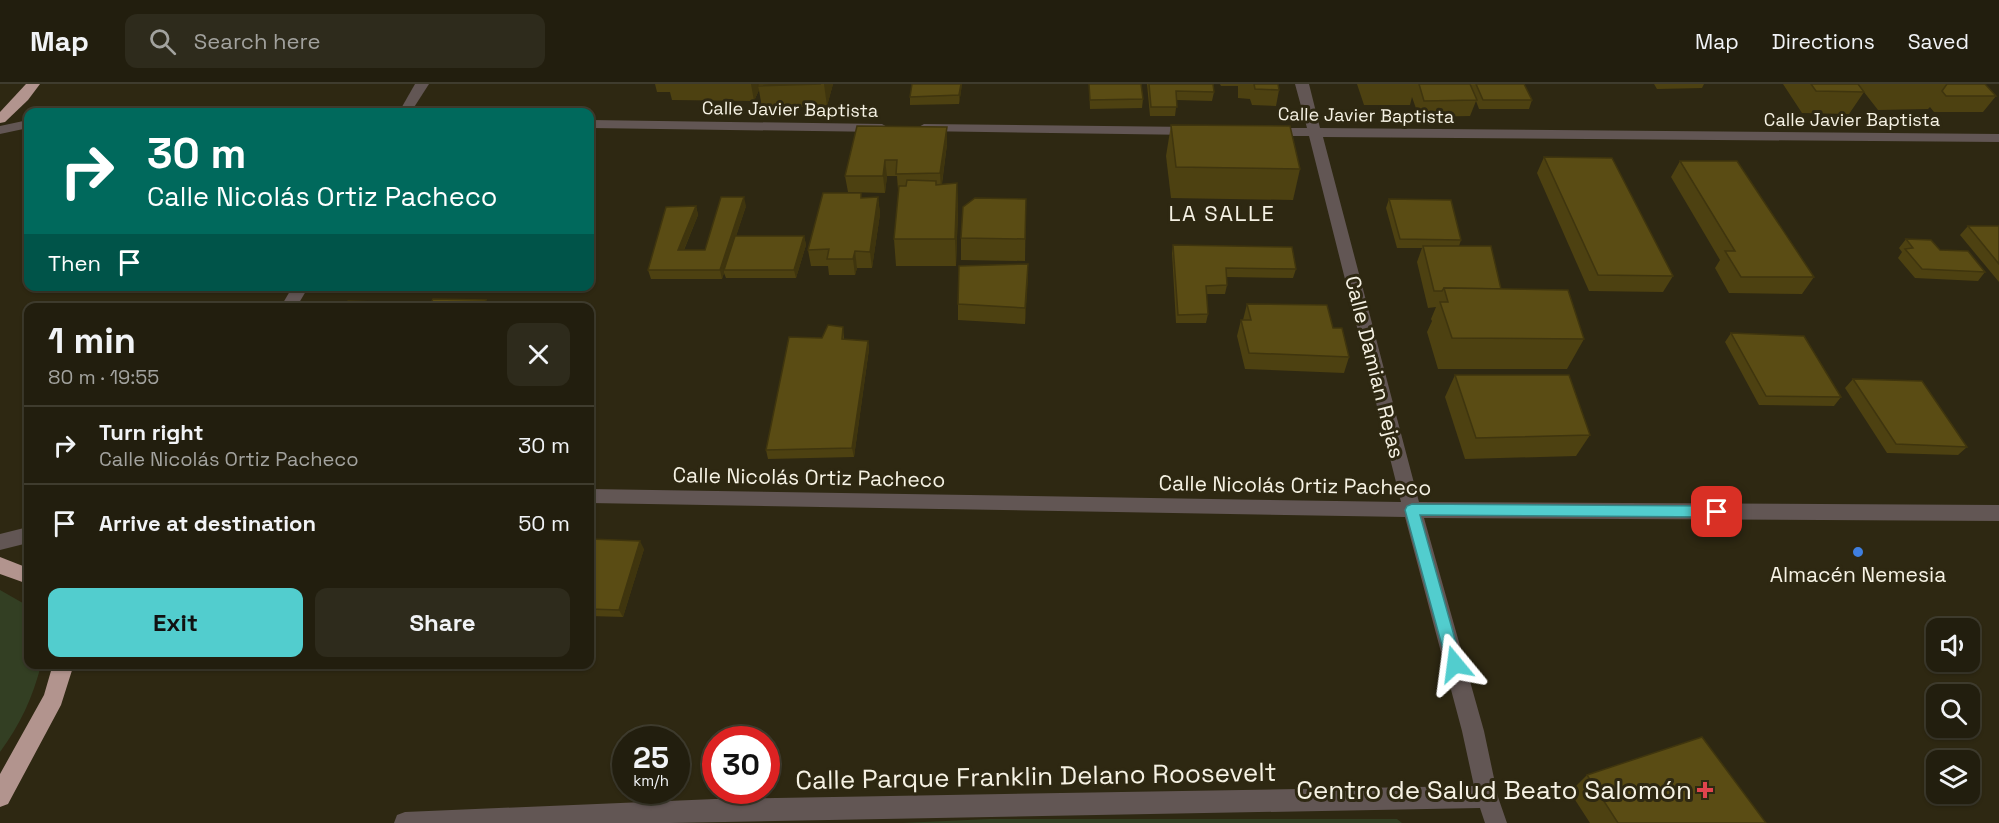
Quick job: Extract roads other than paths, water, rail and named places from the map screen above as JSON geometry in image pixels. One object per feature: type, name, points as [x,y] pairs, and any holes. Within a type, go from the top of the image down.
[{"type":"highway","points":[[0,119],[33,84]]},
{"type":"highway","points":[[0,565],[24,574]]},
{"type":"highway","points":[[0,796],[54,698],[63,669]]},
{"type":"street","points":[[407,108],[422,84]]},
{"type":"street","name":"Calle Damian Rejas","points":[[1302,84],[1412,510],[1473,731],[1487,797],[1496,823]]},
{"type":"street","name":"Calle Javier Baptista","points":[[594,124],[1209,132]]},
{"type":"street","points":[[0,130],[24,125]]},
{"type":"street","name":"Calle Javier Baptista","points":[[1257,132],[1999,138]]},
{"type":"street","name":"Calle Nicolás Ortiz Pacheco","points":[[594,496],[1412,510],[1999,513]]},
{"type":"street","points":[[0,542],[24,536]]},
{"type":"street","points":[[54,698],[71,669]]},
{"type":"street","name":"Calle Parque Franklin Delano Roosevelt","points":[[405,823],[715,810],[1487,797]]},
{"type":"place","name":"Almacén Nemesia","points":[[1858,552]]},
{"type":"place","name":"Centro de Salud Beato Salomón","points":[[1705,790]]},
{"type":"district","name":"LA SALLE","points":[[1222,213]]}]
